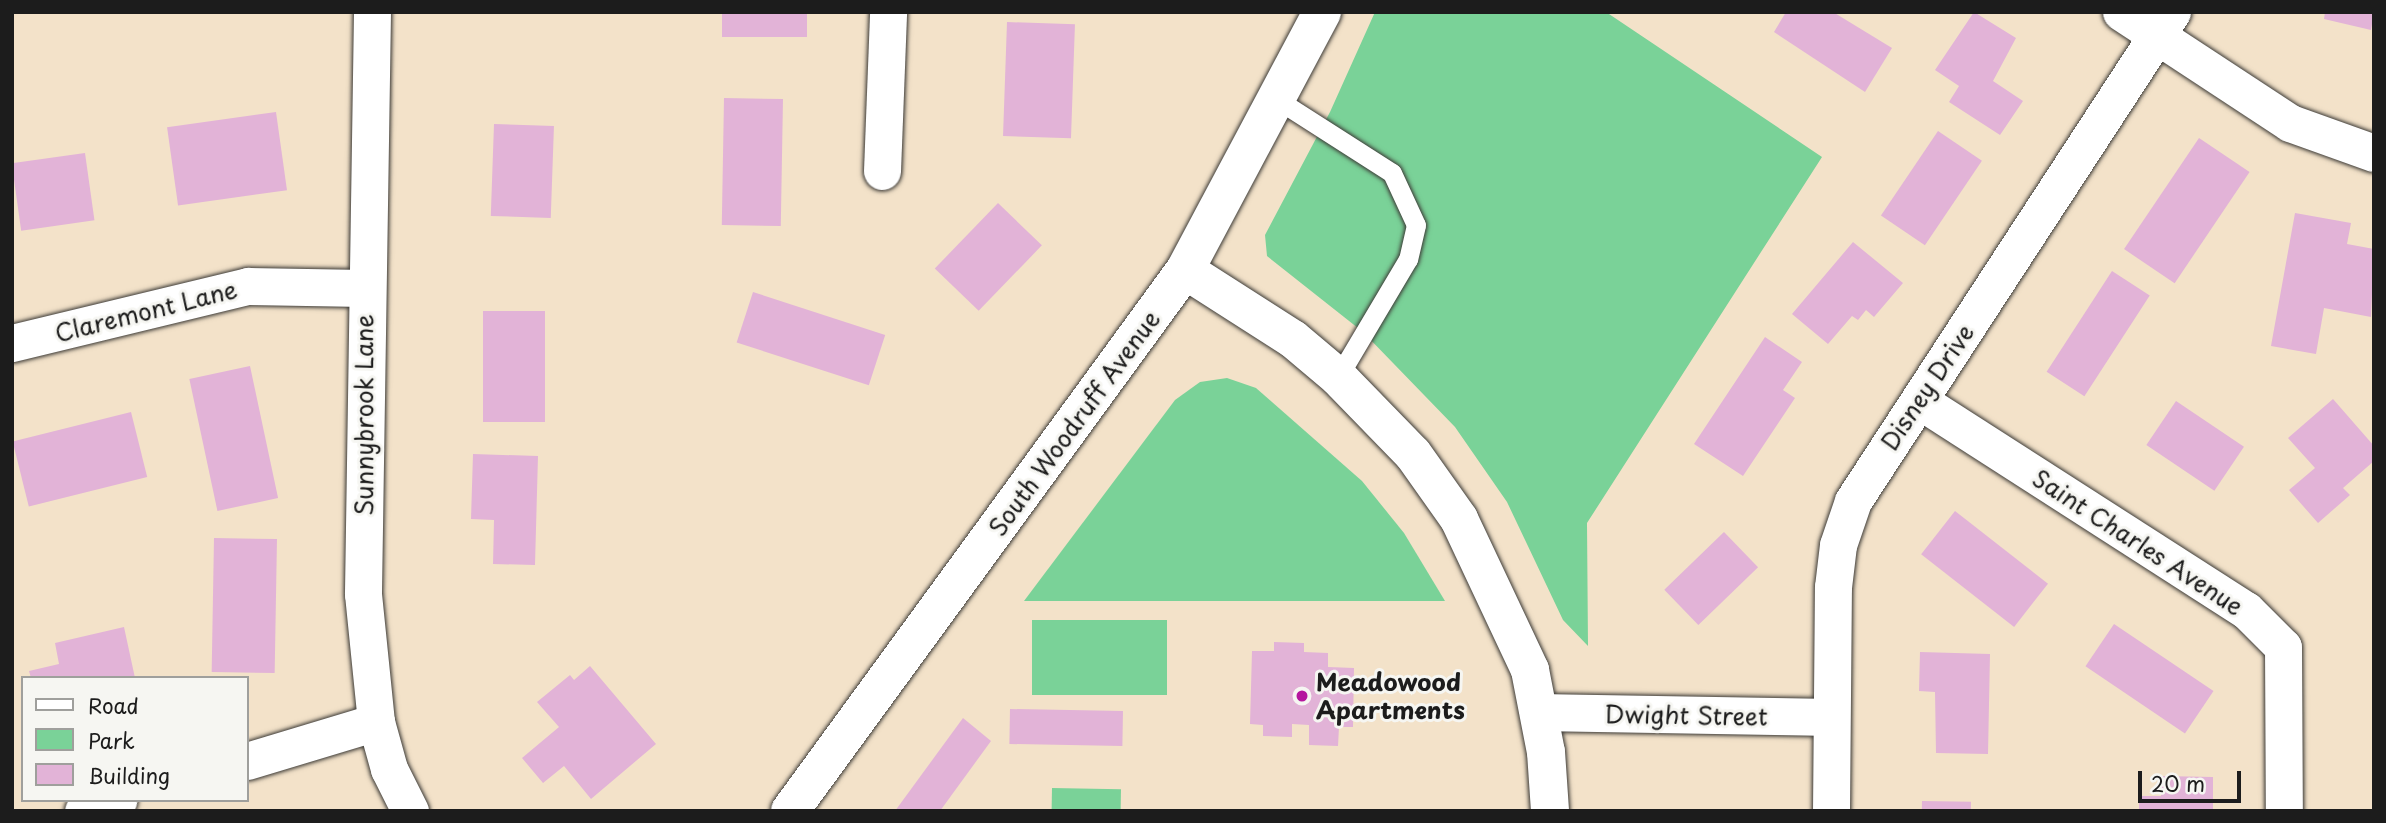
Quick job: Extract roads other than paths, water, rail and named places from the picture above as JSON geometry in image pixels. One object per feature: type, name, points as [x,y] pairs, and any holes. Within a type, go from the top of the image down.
[{"type":"main road","name":"South Woodruff Avenue","points":[[790,811],[1185,270],[1278,100],[1322,12]]},
{"type":"main road","points":[[1185,270],[1293,339],[1338,377],[1413,454],[1459,519],[1510,618],[1530,670],[1541,712],[1550,811]]},
{"type":"street","name":"Sunnybrook Lane","points":[[372,12],[365,288],[363,594],[376,722],[389,769],[410,811]]},
{"type":"street","points":[[883,171],[888,12]]},
{"type":"street","points":[[2121,12],[2166,24],[2219,80],[2290,122],[2374,153]]},
{"type":"street","name":"Disney Drive","points":[[1831,811],[1830,717],[1838,545],[1853,501],[2166,24]]},
{"type":"street","name":"Claremont Lane","points":[[12,344],[248,286],[365,288]]},
{"type":"street","name":"Saint Charles Avenue","points":[[1920,401],[2246,610],[2283,647],[2284,811]]},
{"type":"street","name":"Dwight Street","points":[[1541,712],[1830,717]]},
{"type":"street","points":[[248,761],[376,722]]},
{"type":"street","points":[[83,811],[112,802]]},
{"type":"lane","points":[[1278,100],[1392,173],[1416,225],[1408,258],[1338,377]]},
{"type":"place","name":"Meadowood Apartments","points":[[1302,696]]}]
